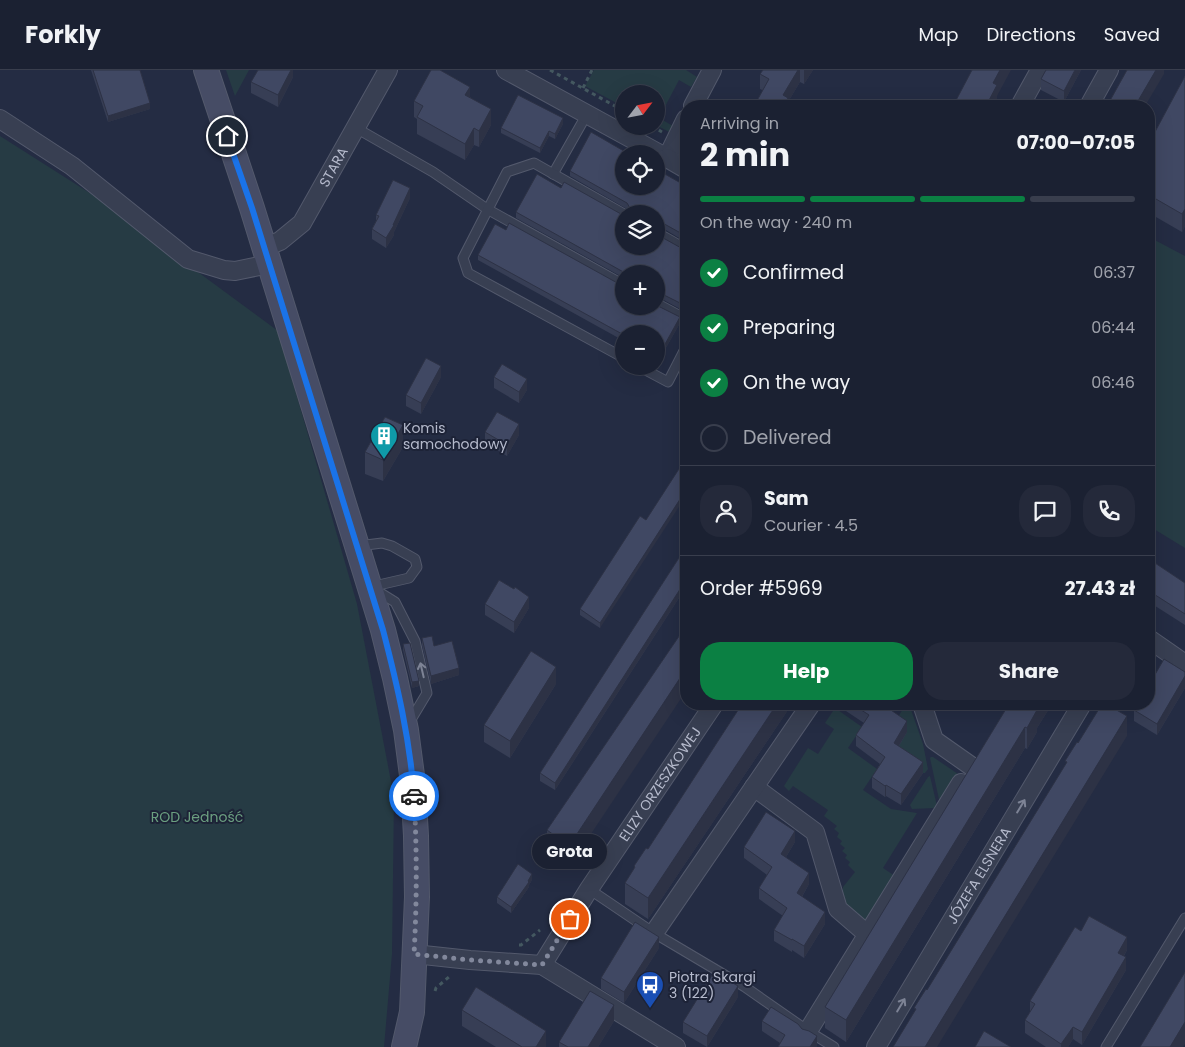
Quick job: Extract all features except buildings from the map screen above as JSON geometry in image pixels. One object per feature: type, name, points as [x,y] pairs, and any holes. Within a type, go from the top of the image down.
[{"type":"main road","points":[[206,70],[252,208],[370,587],[383,630],[406,730],[413,783],[417,897],[412,1012],[404,1047]]},
{"type":"street","name":"STARA","points":[[0,119],[72,166],[188,259],[224,270],[234,271],[266,256],[280,241],[302,223],[388,70]]},
{"type":"street","points":[[506,70],[680,166]]},
{"type":"street","points":[[696,100],[712,70]]},
{"type":"street","points":[[1023,100],[1040,70]]},
{"type":"street","points":[[1092,100],[1109,70]]},
{"type":"street","points":[[667,158],[680,131]]},
{"type":"street","points":[[1155,643],[1185,664]]},
{"type":"street","name":"ELIZY ORZESZKOWEJ","points":[[542,965],[589,889],[710,710]]},
{"type":"street","points":[[654,933],[807,710]]},
{"type":"street","points":[[924,710],[934,740],[971,766]]},
{"type":"street","name":"JÓZEFA ELSNERA","points":[[876,1047],[1075,710]]},
{"type":"street","points":[[808,1031],[981,751]]},
{"type":"street","points":[[754,787],[815,832],[838,909],[867,934]]},
{"type":"street","points":[[414,954],[542,965],[676,1047]]},
{"type":"lane","points":[[552,174],[587,114]]},
{"type":"lane","points":[[356,128],[433,172],[487,209],[615,280]]},
{"type":"lane","points":[[615,209],[534,164],[507,172],[463,258],[468,273],[615,353]]},
{"type":"lane","points":[[665,237],[680,245]]},
{"type":"lane","points":[[665,308],[680,316]]},
{"type":"lane","points":[[655,375],[668,382],[680,359]]},
{"type":"lane","points":[[357,546],[382,543],[392,546],[415,560],[417,567],[409,578],[370,587]]},
{"type":"lane","points":[[589,889],[654,933],[745,987],[834,1047]]},
{"type":"lane","points":[[1106,1047],[1185,918]]},
{"type":"path","points":[[550,70],[615,106]]},
{"type":"path","points":[[583,88],[592,70]]},
{"type":"path","points":[[512,945],[521,945],[539,932],[545,924]]},
{"type":"path","points":[[435,996],[436,988],[452,974]]},
{"type":"green space","points":[[226,70],[249,70],[235,96]]},
{"type":"green space","points":[[594,70],[686,70],[697,77],[691,87],[679,80],[665,107],[665,85],[615,85],[615,102],[585,86]]},
{"type":"green space","points":[[665,121],[673,126],[671,133],[665,130]]},
{"type":"green space","name":"ROD Jedność","points":[[0,136],[96,197],[278,331],[357,604],[394,797],[392,954],[384,1047],[0,1047]]},
{"type":"green space","points":[[1155,240],[1185,256],[1185,548],[1155,530]]},
{"type":"green space","points":[[834,710],[838,710],[862,727],[848,748],[877,769],[863,790],[891,809],[917,813],[883,868],[898,878],[867,921],[864,921],[848,910],[842,894],[843,887],[855,872],[848,865],[850,862],[845,858],[847,855],[842,851],[845,848],[840,844],[842,841],[837,837],[839,833],[834,829],[837,826],[824,816],[828,810],[793,786],[789,791],[784,786],[808,748],[818,754],[834,729],[825,723]]},
{"type":"green space","points":[[902,710],[911,710],[923,744],[928,769],[925,773],[922,773],[894,754],[898,717]]},
{"type":"green space","points":[[930,758],[959,776],[940,804]]},
{"type":"green space","points":[[930,776],[937,806],[935,808],[912,809],[910,805]]},
{"type":"way so far","points":[[414,796],[417,897],[414,954],[542,965],[570,919]]},
{"type":"place","name":"Komis samochodowy","points":[[384,460]]},
{"type":"place","name":"Grota","points":[[570,919]]},
{"type":"place","name":"Piotra Skargi 3 (122)","points":[[650,1009]]},
{"type":"route","points":[[227,136],[252,208],[383,630],[406,730],[414,796]]}]
